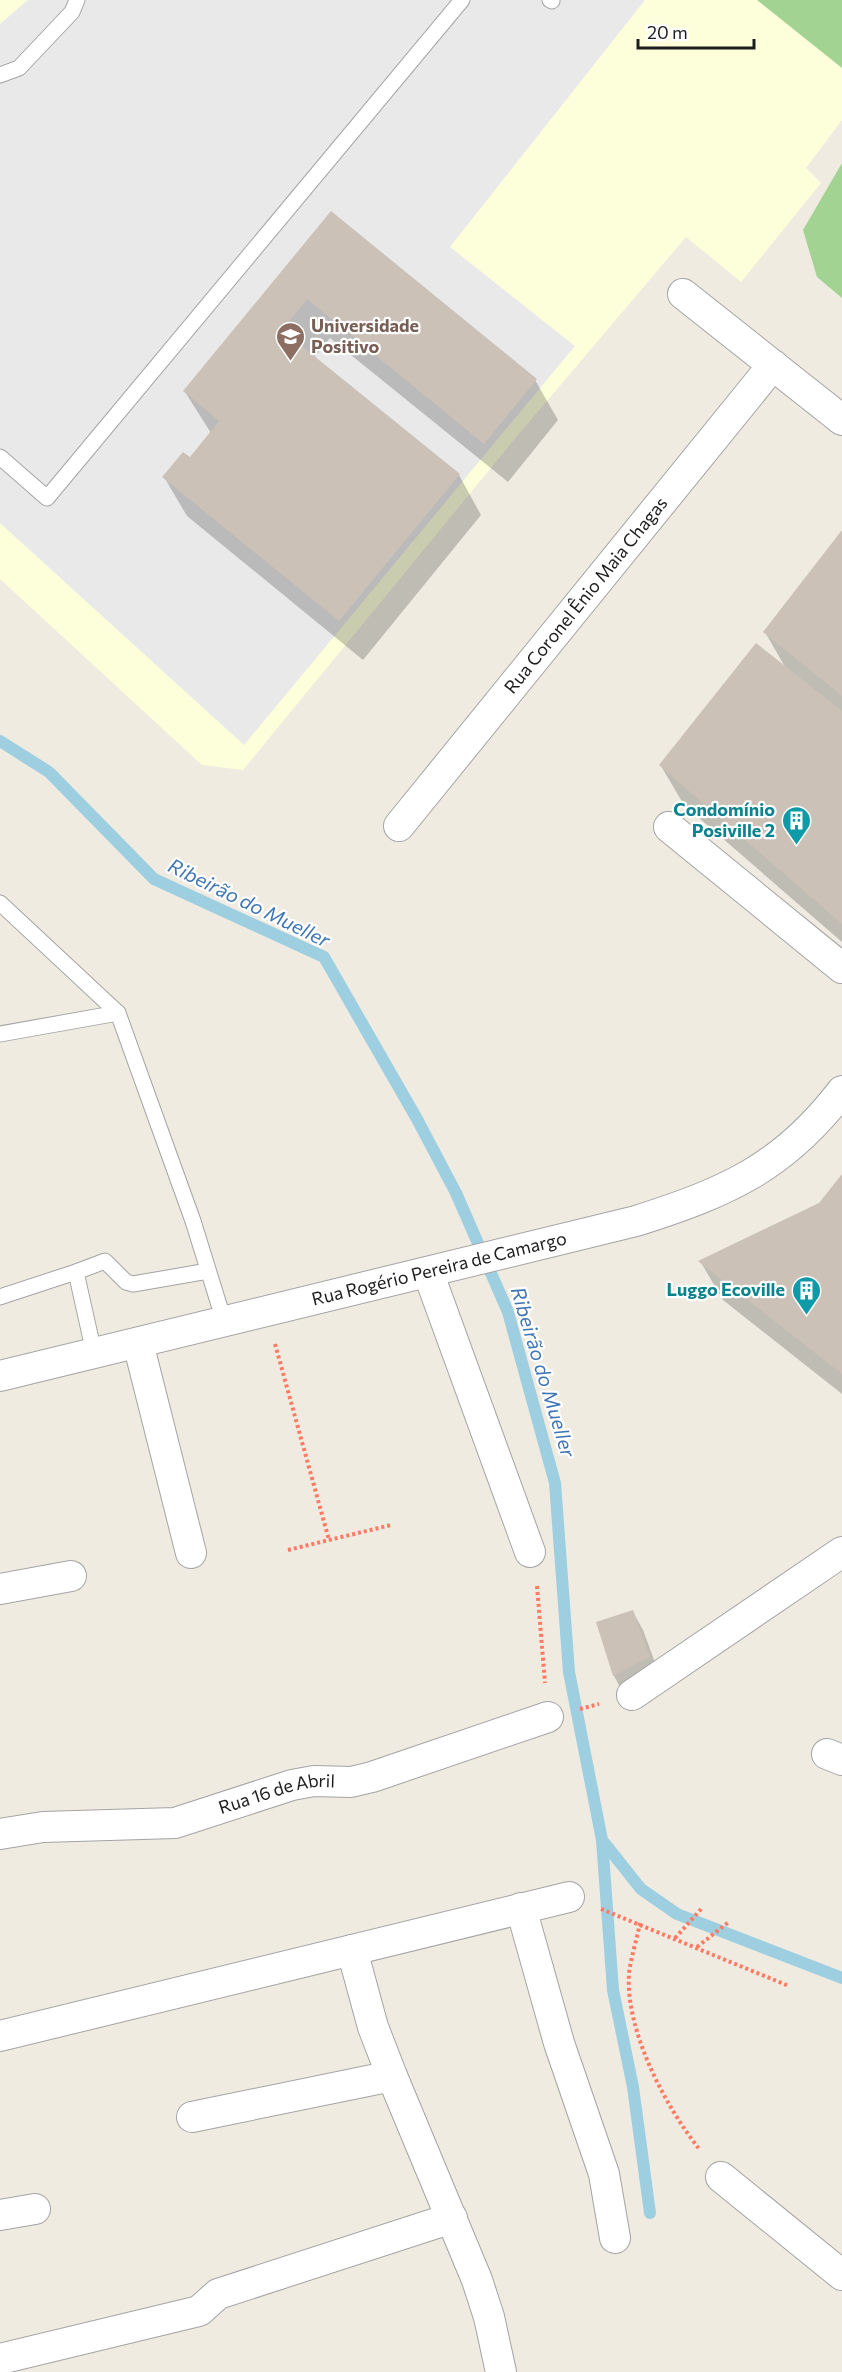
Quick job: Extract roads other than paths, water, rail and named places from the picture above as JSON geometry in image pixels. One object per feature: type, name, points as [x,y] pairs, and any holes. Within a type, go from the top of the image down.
[{"type":"street","points":[[683,294],[842,420]]},
{"type":"street","name":"Rua Coronel Ênio Maia Chagas","points":[[399,826],[773,365]]},
{"type":"street","points":[[669,827],[842,968]]},
{"type":"street","name":"Rua Rogério Pereira de Camargo","points":[[0,1376],[636,1221],[731,1187],[769,1165],[797,1143],[842,1091]]},
{"type":"street","points":[[437,1269],[530,1552]]},
{"type":"street","points":[[138,1342],[191,1553]]},
{"type":"street","points":[[632,1695],[842,1552]]},
{"type":"street","points":[[0,1589],[71,1576]]},
{"type":"street","name":"Rua 16 de Abril","points":[[0,1834],[43,1827],[175,1823],[292,1785],[314,1781],[351,1782],[372,1777],[548,1717]]},
{"type":"street","points":[[0,2036],[569,1897]]},
{"type":"street","points":[[521,1908],[559,2043],[604,2174],[615,2238]]},
{"type":"street","points":[[352,1950],[373,2027],[477,2280],[489,2317],[501,2372]]},
{"type":"street","points":[[192,2117],[392,2076]]},
{"type":"street","points":[[722,2177],[842,2275]]},
{"type":"street","points":[[0,2215],[35,2209]]},
{"type":"street","points":[[0,2359],[199,2311],[218,2294],[452,2218]]},
{"type":"lane","points":[[0,75],[19,68],[72,12],[77,0]]},
{"type":"lane","points":[[0,457],[47,498],[462,0]]},
{"type":"lane","points":[[0,903],[118,1013],[193,1221],[224,1321]]},
{"type":"lane","points":[[0,1034],[118,1013]]},
{"type":"lane","points":[[0,1297],[105,1261],[126,1282],[133,1284],[208,1271]]},
{"type":"lane","points":[[76,1272],[94,1353]]},
{"type":"waterway","name":"Ribeirão do Mueller","points":[[0,741],[49,772],[154,879],[324,957],[417,1119],[456,1193],[508,1312],[555,1483],[569,1672],[602,1840],[641,1889],[677,1914],[842,1978]]},
{"type":"waterway","points":[[602,1840],[613,1990],[633,2087],[650,2213]]},
{"type":"place","name":"Universidade Positivo","points":[[290,362]]},
{"type":"place","name":"Condomínio Posiville 2","points":[[796,846]]},
{"type":"place","name":"Luggo Ecoville","points":[[806,1316]]}]
